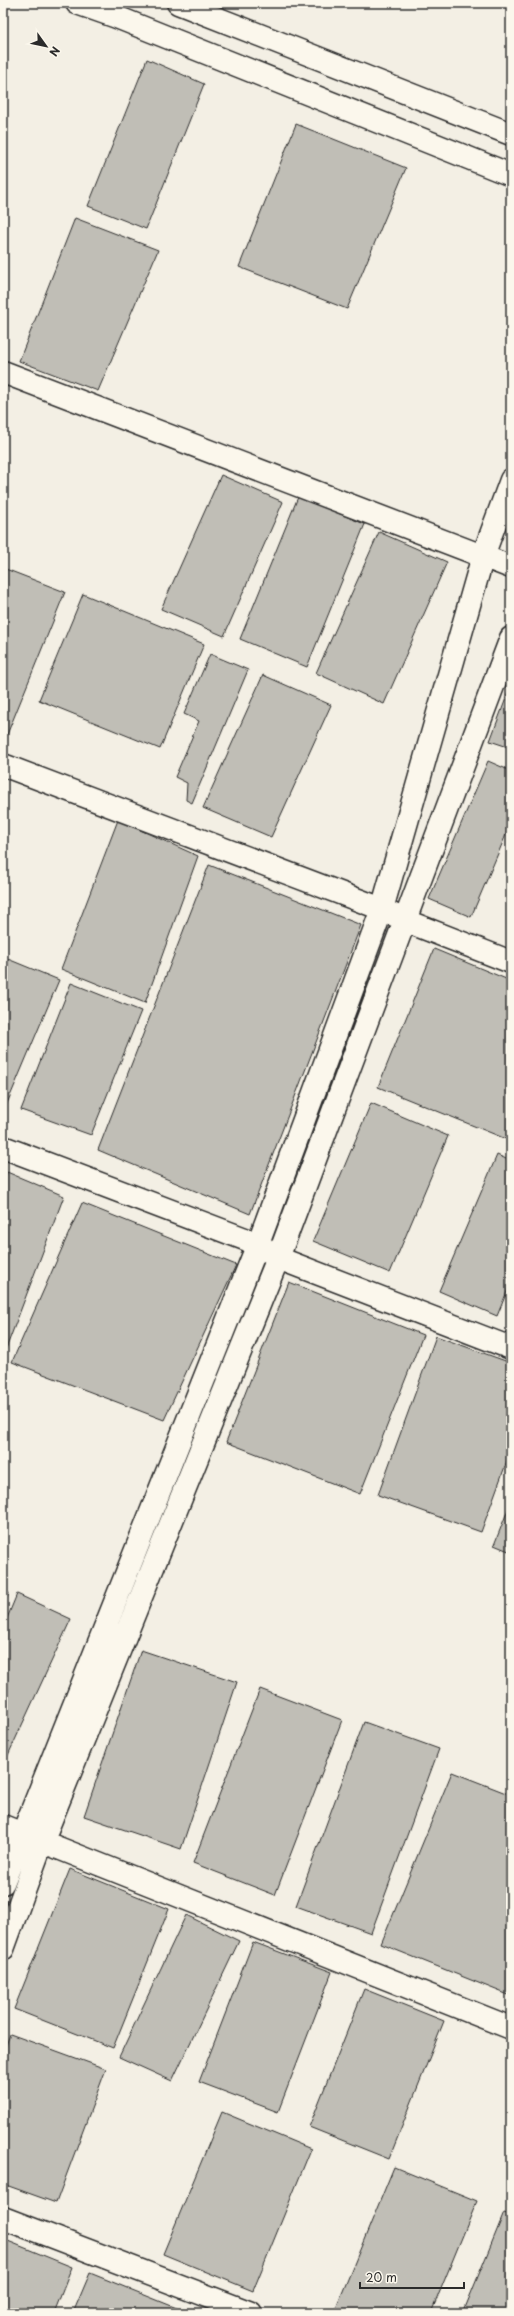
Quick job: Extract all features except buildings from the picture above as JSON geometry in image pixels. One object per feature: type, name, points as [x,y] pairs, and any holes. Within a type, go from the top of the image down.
[{"type":"street","points":[[77,3],[114,16],[511,175]]},
{"type":"street","points":[[178,3],[511,134]]},
{"type":"street","points":[[3,372],[511,567]]},
{"type":"street","points":[[3,1883],[12,1830],[258,1244],[382,909],[483,556],[511,480]]},
{"type":"street","points":[[3,1949],[42,1842],[278,1258],[406,921],[511,638]]},
{"type":"street","points":[[3,765],[382,909],[406,921],[511,962]]},
{"type":"street","points":[[3,1147],[258,1244],[278,1258],[511,1348]]},
{"type":"street","points":[[12,1830],[511,2028]]},
{"type":"street","points":[[3,2218],[251,2313]]}]
